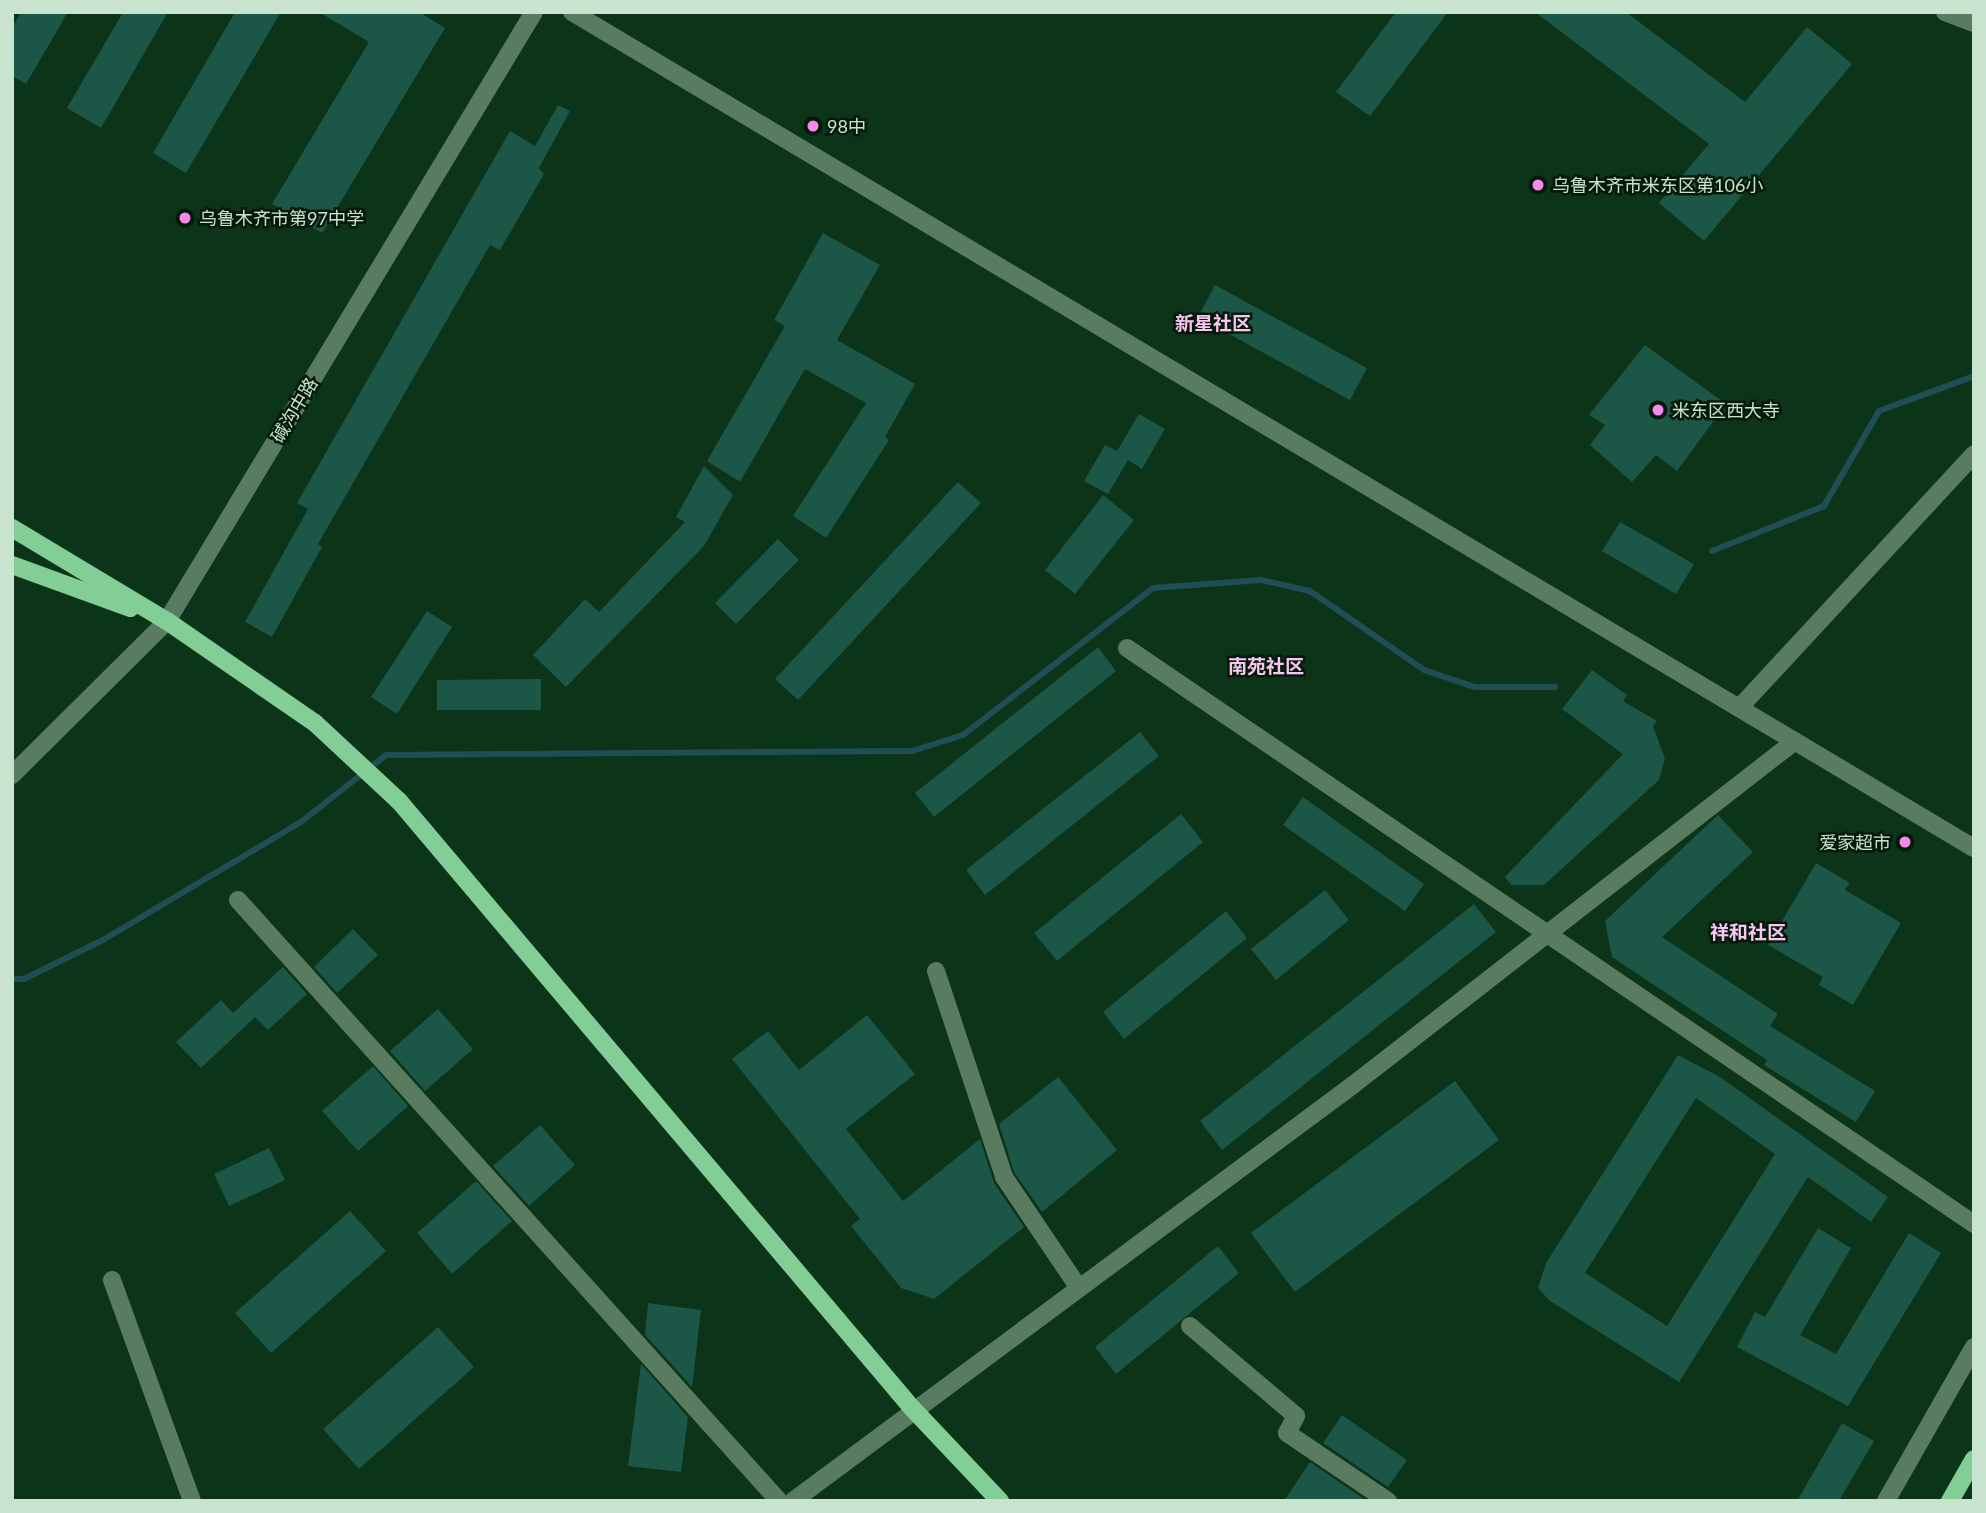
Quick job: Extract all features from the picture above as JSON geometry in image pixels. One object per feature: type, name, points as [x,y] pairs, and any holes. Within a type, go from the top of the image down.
[{"type":"main road","points":[[12,528],[167,621],[316,723],[399,801],[461,869],[912,1408],[1000,1501]]},
{"type":"main road","points":[[12,565],[167,621]]},
{"type":"main road","points":[[1950,1501],[1974,1459]]},
{"type":"street","name":"碱沟中路","points":[[12,775],[167,621],[534,12]]},
{"type":"street","points":[[572,12],[1974,848]]},
{"type":"street","points":[[1945,12],[1974,23]]},
{"type":"street","points":[[1739,708],[1974,454]]},
{"type":"street","points":[[1127,648],[1550,932],[1974,1224]]},
{"type":"street","points":[[793,1501],[912,1408],[1079,1288],[1550,932],[1795,741]]},
{"type":"street","points":[[237,900],[779,1501]]},
{"type":"street","points":[[936,971],[1004,1177],[1079,1288]]},
{"type":"street","points":[[112,1280],[192,1501]]},
{"type":"street","points":[[1191,1326],[1296,1416],[1287,1433],[1388,1501]]},
{"type":"street","points":[[1886,1501],[1974,1347]]},
{"type":"building","points":[[21,12],[68,12],[26,84],[12,76],[12,28]]},
{"type":"building","points":[[123,12],[168,12],[101,128],[67,108]]},
{"type":"building","points":[[235,12],[281,12],[186,173],[153,153]]},
{"type":"building","points":[[319,12],[419,12],[445,28],[322,233],[272,204],[369,42]]},
{"type":"building","points":[[1396,12],[1448,12],[1370,116],[1336,92]]},
{"type":"building","points":[[1535,12],[1626,12],[1745,102],[1807,27],[1852,64],[1704,241],[1659,203],[1709,144]]},
{"type":"building","points":[[558,105],[570,111],[539,168],[544,174],[500,250],[490,245],[318,544],[322,547],[272,637],[245,622],[308,509],[297,503],[510,131],[535,146]]},
{"type":"building","points":[[823,233],[880,265],[837,340],[915,384],[885,437],[889,440],[826,538],[793,516],[866,403],[805,369],[740,482],[707,461],[785,326],[774,320]]},
{"type":"building","points":[[1215,285],[1367,368],[1350,400],[1198,317]]},
{"type":"building","name":"米东区西大寺","points":[[1645,345],[1726,404],[1677,471],[1656,455],[1632,482],[1590,445],[1605,425],[1589,415]]},
{"type":"building","points":[[1139,414],[1165,429],[1142,469],[1128,460],[1108,494],[1084,481],[1105,445],[1117,451]]},
{"type":"building","points":[[704,466],[733,495],[704,546],[566,687],[533,655],[585,599],[599,612],[685,522],[676,517]]},
{"type":"building","points":[[958,482],[981,503],[798,700],[775,679]]},
{"type":"building","points":[[1103,495],[1134,520],[1075,594],[1045,570]]},
{"type":"building","points":[[1620,522],[1694,564],[1676,594],[1602,551]]},
{"type":"building","points":[[778,539],[799,560],[736,624],[715,603]]},
{"type":"building","points":[[427,611],[452,627],[397,714],[371,697]]},
{"type":"building","points":[[1098,647],[1116,671],[934,817],[915,793]]},
{"type":"building","points":[[1592,670],[1627,695],[1623,701],[1657,721],[1653,726],[1665,759],[1659,780],[1544,885],[1511,885],[1505,877],[1623,754],[1562,709]]},
{"type":"building","points":[[541,679],[541,710],[437,710],[437,680]]},
{"type":"building","points":[[1140,732],[1159,756],[985,895],[966,870]]},
{"type":"building","points":[[1303,797],[1424,884],[1405,911],[1283,825]]},
{"type":"building","points":[[1181,814],[1203,842],[1057,961],[1034,933]]},
{"type":"building","points":[[1718,815],[1753,852],[1662,937],[1778,1014],[1770,1026],[1875,1091],[1856,1122],[1764,1065],[1767,1060],[1612,957],[1605,921]]},
{"type":"building","points":[[1816,863],[1850,883],[1845,890],[1901,923],[1853,1005],[1819,985],[1823,977],[1768,945]]},
{"type":"building","points":[[1325,890],[1349,920],[1276,980],[1251,949]]},
{"type":"building","points":[[1474,904],[1496,932],[1222,1150],[1200,1121]]},
{"type":"building","points":[[1226,911],[1247,938],[1124,1039],[1103,1012]]},
{"type":"building","points":[[353,929],[378,955],[337,993],[314,967]]},
{"type":"building","points":[[283,967],[307,994],[268,1030],[255,1017],[201,1068],[176,1042],[221,1000],[233,1013]]},
{"type":"building","points":[[438,1009],[473,1049],[425,1091],[390,1051]]},
{"type":"building","points":[[867,1015],[915,1074],[846,1129],[903,1201],[980,1139],[994,1183],[1024,1227],[934,1299],[901,1288],[851,1226],[860,1219],[732,1059],[768,1031],[799,1070]]},
{"type":"building","points":[[1678,1055],[1720,1077],[1888,1197],[1871,1222],[1808,1177],[1679,1382],[1550,1301],[1538,1288],[1546,1263]],"holes":[[[1696,1098],[1775,1154],[1667,1326],[1585,1273]]]},
{"type":"building","points":[[373,1066],[408,1106],[358,1151],[322,1111]]},
{"type":"building","points":[[1058,1077],[1117,1150],[1042,1212],[1014,1172],[999,1124]]},
{"type":"building","points":[[1455,1081],[1499,1140],[1295,1292],[1251,1233]]},
{"type":"building","points":[[540,1125],[575,1165],[529,1206],[493,1166]]},
{"type":"building","points":[[269,1148],[285,1180],[229,1206],[214,1174]]},
{"type":"building","points":[[476,1181],[512,1221],[452,1274],[417,1233]]},
{"type":"building","points":[[350,1211],[386,1251],[271,1353],[235,1313]]},
{"type":"building","points":[[1818,1228],[1851,1248],[1800,1335],[1836,1354],[1909,1233],[1941,1253],[1848,1406],[1737,1347],[1755,1312],[1765,1317]]},
{"type":"building","points":[[1218,1246],[1239,1273],[1116,1374],[1095,1347]]},
{"type":"building","points":[[648,1303],[701,1310],[692,1387],[645,1335]]},
{"type":"building","points":[[438,1327],[474,1367],[359,1469],[323,1429]]},
{"type":"building","points":[[641,1364],[688,1417],[681,1472],[628,1466]]},
{"type":"building","points":[[1342,1415],[1407,1460],[1388,1487],[1323,1443]]},
{"type":"building","points":[[1842,1423],[1874,1441],[1839,1501],[1797,1501]]},
{"type":"building","points":[[1310,1462],[1367,1501],[1284,1501]]},
{"type":"waterway","points":[[1712,551],[1824,506],[1879,411],[1974,376]]},
{"type":"waterway","points":[[12,979],[24,979],[103,940],[301,822],[386,755],[912,751],[963,735],[1153,588],[1261,580],[1310,591],[1424,670],[1475,687],[1555,687]]},
{"type":"place","name":"98中","points":[[813,126]]},
{"type":"place","name":"乌鲁木齐市米东区第106小","points":[[1538,185]]},
{"type":"place","name":"乌鲁木齐市第97中学","points":[[185,218]]},
{"type":"place","name":"米东区西大寺","points":[[1658,410]]},
{"type":"place","name":"爱家超市","points":[[1905,842]]},
{"type":"district","name":"新星社区","points":[[1213,323]]},
{"type":"district","name":"南苑社区","points":[[1266,666]]},
{"type":"district","name":"祥和社区","points":[[1748,932]]}]
